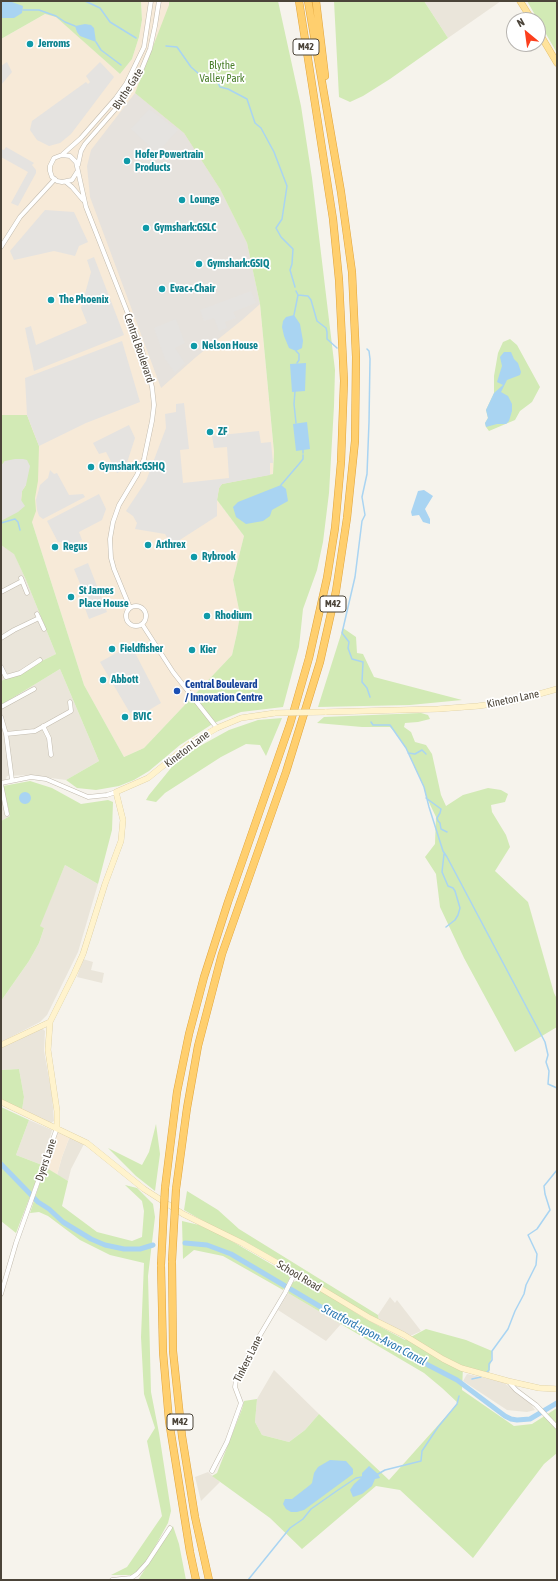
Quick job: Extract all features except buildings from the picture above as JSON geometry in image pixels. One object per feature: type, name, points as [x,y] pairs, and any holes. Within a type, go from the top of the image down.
[{"type":"highway","name":"M42","points":[[196,1580],[190,1552],[169,1421],[163,1352],[161,1265],[165,1188],[177,1092],[189,1034],[204,976],[290,724],[309,658],[327,578],[335,528],[341,462],[344,382],[339,280],[333,219],[299,1]]},
{"type":"highway","name":"M42","points":[[209,1580],[195,1517],[182,1436],[174,1351],[172,1261],[176,1189],[186,1108],[200,1039],[222,954],[286,772],[320,662],[336,591],[347,518],[355,441],[356,357],[352,272],[308,1]]},
{"type":"highway","points":[[316,1],[324,58],[329,125]]},
{"type":"main road","points":[[520,1],[527,12]]},
{"type":"main road","points":[[546,44],[557,63]]},
{"type":"street","name":"Blythe Gate","points":[[62,155],[81,138],[116,98],[126,84],[144,47],[151,1]]},
{"type":"street","name":"Blythe Gate","points":[[77,169],[81,151],[85,144],[119,105],[141,71],[150,49],[159,1]]},
{"type":"street","points":[[77,169],[72,180],[62,182],[55,180],[51,174],[50,166],[54,158],[62,155],[67,155],[73,158],[77,169],[85,204]]},
{"type":"street","points":[[1,247],[20,217],[55,180]]},
{"type":"street","points":[[66,182],[78,194],[85,204]]},
{"type":"street","name":"Central Boulevard","points":[[85,204],[141,347],[152,387],[154,405],[144,459],[137,475],[119,505],[113,522],[110,539],[111,558],[114,569],[130,608]]},
{"type":"street","points":[[1,592],[22,579],[27,593]]},
{"type":"street","points":[[137,606],[144,610],[146,618],[142,624],[134,625],[127,621],[127,611],[130,608],[137,606]]},
{"type":"street","points":[[1,638],[38,616],[44,629]]},
{"type":"street","points":[[142,624],[173,672],[217,728]]},
{"type":"street","points":[[1,667],[6,677],[20,674],[40,660]]},
{"type":"street","points":[[1,707],[34,689]]},
{"type":"street","name":"Kineton Lane","points":[[116,792],[148,778],[191,743],[229,722],[242,718],[275,713],[438,709],[478,706],[514,701],[557,689]]},
{"type":"street","points":[[6,734],[35,731],[71,711],[70,702]]},
{"type":"street","points":[[1,717],[6,734],[12,780]]},
{"type":"street","points":[[43,726],[48,738],[51,755]]},
{"type":"street","points":[[1,1045],[50,1022],[83,954],[105,884],[121,841],[123,820],[116,792],[88,797],[46,780],[31,778],[1,783],[7,814]]},
{"type":"street","name":"Dyers Lane","points":[[1,1294],[16,1243],[57,1128],[57,1111],[48,1050],[50,1022]]},
{"type":"street","name":"School Road","points":[[1,1102],[87,1143],[144,1189],[177,1210],[242,1243],[370,1318],[404,1335],[443,1359],[461,1368],[508,1381],[539,1388],[557,1389]]},
{"type":"street","name":"Tinkers Lane","points":[[212,1472],[227,1442],[241,1403],[235,1387],[236,1380],[250,1352],[285,1293],[295,1273]]},
{"type":"street","points":[[508,1381],[516,1390],[536,1405],[557,1427]]},
{"type":"street","points":[[112,1580],[131,1578],[137,1574],[147,1563],[170,1528]]},
{"type":"shaded area","points":[[141,1],[169,1],[220,189],[247,243],[260,304],[274,452],[273,474],[247,480],[217,500],[244,536],[233,580],[240,615],[232,655],[144,748],[124,757],[84,685],[32,522],[1,521],[1,39],[45,14],[56,16],[120,74],[132,59],[139,37],[142,20]]},
{"type":"shaded area","points":[[424,1],[501,1],[448,38]]},
{"type":"shaded area","points":[[7,62],[12,72],[1,85],[1,66]]},
{"type":"shaded area","points":[[100,62],[114,77],[71,134],[60,143],[49,146],[37,140],[30,130],[32,121],[86,82],[88,84],[90,82],[86,76]]},
{"type":"shaded area","points":[[135,93],[184,133],[220,189],[247,243],[260,304],[161,388],[90,197],[87,166],[91,150]]},
{"type":"shaded area","points":[[149,109],[178,130],[157,153],[131,129]]},
{"type":"shaded area","points":[[6,147],[34,163],[32,165],[36,170],[36,173],[18,206],[11,203],[28,172],[1,157],[1,149],[4,150]]},
{"type":"shaded area","points":[[45,210],[74,212],[88,242],[79,246],[75,256],[54,251],[14,260],[10,251]]},
{"type":"shaded area","points":[[94,257],[124,335],[34,371],[25,328],[31,326],[36,345],[87,323],[81,308],[91,272],[87,260]]},
{"type":"shaded area","points":[[251,291],[256,303],[233,312],[236,318],[225,322],[227,328],[219,331],[214,318],[204,321],[200,310]]},
{"type":"shaded area","points":[[176,319],[185,343],[175,348],[185,363],[175,373],[165,359],[154,328]]},
{"type":"shaded area","points":[[122,341],[140,402],[86,423],[39,446],[27,415],[25,378]]},
{"type":"shaded area","points":[[184,403],[189,449],[180,450],[183,483],[229,478],[227,447],[214,448],[212,436],[259,431],[261,443],[271,442],[273,463],[270,463],[270,475],[222,484],[219,488],[217,500],[217,516],[172,545],[165,534],[135,529],[137,523],[133,516],[126,511],[146,481],[166,428],[165,414],[176,412],[176,404]]},
{"type":"shaded area","points":[[129,425],[135,438],[125,469],[117,473],[106,452],[99,454],[93,443]]},
{"type":"shaded area","points":[[15,459],[27,460],[30,466],[26,485],[22,491],[21,500],[25,506],[18,512],[1,521],[1,466],[5,461]]},
{"type":"shaded area","points":[[50,470],[54,474],[57,473],[69,495],[83,494],[85,497],[43,519],[39,516],[36,500],[40,485],[48,478]]},
{"type":"shaded area","points":[[99,494],[106,509],[102,520],[79,532],[82,540],[69,546],[68,542],[58,542],[47,521]]},
{"type":"shaded area","points":[[1,545],[14,553],[56,654],[1,681]]},
{"type":"shaded area","points":[[88,563],[107,612],[89,619],[83,603],[87,601],[74,569]]},
{"type":"shaded area","points":[[131,645],[161,703],[144,713],[143,710],[138,713],[133,711],[130,713],[100,662]]},
{"type":"shaded area","points":[[60,669],[99,761],[66,780],[28,775],[7,776],[3,786],[10,816],[1,821],[1,705]]},
{"type":"shaded area","points":[[65,865],[98,884],[78,952],[47,1015],[40,1022],[1,1042],[1,1001],[29,961],[39,943],[44,928],[39,926]]},
{"type":"shaded area","points":[[83,959],[93,962],[91,970],[104,973],[102,983],[77,977]]},
{"type":"shaded area","points":[[42,1028],[45,1031],[44,1051],[52,1095],[54,1121],[51,1123],[22,1110],[24,1097],[19,1069],[1,1070],[1,1047]]},
{"type":"shaded area","points":[[29,1120],[52,1130],[42,1165],[16,1155]]},
{"type":"shaded area","points":[[57,1131],[70,1136],[57,1175],[45,1167]]},
{"type":"shaded area","points":[[70,1136],[84,1144],[71,1169],[68,1181],[57,1175]]},
{"type":"shaded area","points":[[288,1293],[341,1324],[326,1341],[278,1310]]},
{"type":"shaded area","points":[[390,1297],[395,1303],[397,1300],[421,1331],[408,1337],[379,1321],[378,1315]]},
{"type":"shaded area","points":[[274,1370],[319,1414],[305,1430],[289,1442],[262,1435],[255,1422],[257,1399]]},
{"type":"shaded area","points":[[467,1374],[503,1382],[530,1403],[535,1410],[527,1412],[507,1410],[463,1381]]},
{"type":"shaded area","points":[[208,1472],[220,1482],[201,1501],[195,1477]]},
{"type":"green space","points":[[1,1],[141,1],[142,20],[139,37],[132,59],[120,74],[56,17],[45,14],[1,39]]},
{"type":"green space","name":"Blythe Valley Park","points":[[169,1],[278,1],[301,106],[312,178],[335,370],[329,493],[323,542],[317,570],[303,609],[299,647],[283,707],[241,712],[214,723],[180,745],[149,771],[134,780],[119,786],[96,790],[77,788],[66,780],[99,761],[60,669],[1,705],[1,681],[56,654],[14,554],[1,545],[1,521],[21,502],[22,491],[26,485],[5,461],[1,466],[1,415],[27,415],[39,446],[38,481],[35,498],[36,511],[32,522],[84,685],[124,757],[144,748],[232,655],[240,615],[233,580],[244,536],[217,500],[219,488],[222,484],[273,474],[274,452],[260,304],[247,243],[220,189],[184,133],[135,93],[169,5]]},
{"type":"green space","points":[[334,1],[424,1],[448,38],[390,79],[363,96],[350,102],[339,97]]},
{"type":"green space","points":[[527,1],[557,1],[557,53],[546,34],[546,12],[533,12]]},
{"type":"green space","points":[[510,339],[517,345],[540,387],[532,402],[520,411],[515,420],[489,431],[485,423],[488,418],[486,410],[494,393],[494,376],[498,353],[503,342]]},
{"type":"green space","points":[[343,628],[356,637],[357,653],[363,654],[374,677],[462,700],[410,705],[318,707]]},
{"type":"green space","points":[[421,713],[428,715],[430,719],[405,723],[404,727],[411,732],[415,742],[426,745],[432,754],[441,795],[446,806],[463,795],[488,788],[501,790],[508,794],[505,802],[491,805],[492,812],[506,835],[510,847],[495,871],[528,902],[557,999],[557,1027],[515,1052],[464,958],[440,907],[436,874],[425,857],[435,844],[436,817],[406,748],[390,727],[362,727],[317,723],[324,717]]},
{"type":"green space","points":[[282,718],[266,756],[260,745],[246,744],[221,757],[165,793],[156,802],[146,800],[180,757],[229,730],[258,720]]},
{"type":"green space","points":[[30,781],[52,788],[81,804],[108,800],[113,802],[112,830],[98,884],[65,865],[40,926],[44,928],[39,943],[29,961],[1,1001],[1,821],[10,816],[3,786]]},
{"type":"green space","points":[[19,1069],[24,1097],[22,1110],[1,1099],[1,1070]]},
{"type":"green space","points":[[1,1107],[29,1120],[16,1155],[42,1165],[16,1233],[1,1221]]},
{"type":"green space","points":[[156,1124],[160,1154],[155,1191],[136,1176],[108,1148],[142,1165],[149,1152]]},
{"type":"green space","points":[[45,1167],[68,1181],[62,1206],[97,1232],[132,1241],[142,1237],[144,1211],[142,1201],[125,1185],[137,1188],[153,1204],[155,1217],[148,1276],[151,1392],[171,1511],[168,1523],[146,1563],[133,1575],[111,1575],[127,1567],[162,1516],[147,1441],[155,1428],[144,1394],[141,1337],[144,1263],[110,1255],[80,1240],[48,1216],[39,1212],[30,1213]]},
{"type":"green space","points":[[187,1191],[218,1210],[239,1229],[378,1315],[379,1321],[184,1210]]},
{"type":"green space","points":[[182,1221],[199,1225],[223,1236],[288,1274],[290,1278],[283,1290],[223,1256],[194,1250],[183,1259]]},
{"type":"green space","points":[[304,1280],[364,1318],[405,1340],[426,1329],[466,1340],[492,1351],[489,1374],[463,1367],[462,1390],[514,1426],[532,1424],[557,1408],[557,1453],[544,1464],[473,1558],[400,1490],[376,1486],[302,1549],[270,1518],[212,1476],[217,1473],[244,1401],[257,1399],[255,1422],[262,1435],[289,1442],[305,1430],[319,1414],[389,1480],[458,1403],[424,1373],[288,1293],[293,1282]]},
{"type":"green space","points":[[173,1526],[179,1544],[186,1580],[138,1580]]},
{"type":"water","points":[[1,1],[9,1],[23,6],[22,13],[14,18],[1,18]]},
{"type":"water","points":[[85,24],[91,25],[94,28],[96,42],[80,36],[77,32],[75,26]]},
{"type":"water","points":[[294,315],[300,324],[303,341],[302,348],[296,351],[289,348],[282,327],[283,321],[286,317]]},
{"type":"water","points":[[504,352],[511,352],[514,359],[518,363],[521,372],[520,375],[507,380],[501,392],[508,396],[512,404],[512,411],[509,421],[506,424],[497,424],[486,427],[485,423],[488,418],[486,410],[494,393],[503,385],[497,382],[502,366],[500,357]]},
{"type":"water","points":[[306,363],[305,391],[292,392],[290,364]]},
{"type":"water","points":[[307,422],[310,449],[296,451],[293,424]]},
{"type":"water","points":[[281,485],[286,489],[288,501],[272,510],[270,516],[263,521],[246,524],[236,517],[233,507],[238,502]]},
{"type":"water","points":[[424,490],[433,496],[425,509],[430,519],[430,524],[423,522],[419,515],[412,516],[411,512],[418,491]]},
{"type":"water","points":[[25,792],[29,794],[31,798],[29,802],[25,804],[21,802],[19,798],[21,794]]},
{"type":"water","points":[[330,1460],[346,1461],[353,1469],[353,1474],[304,1510],[291,1512],[286,1509],[283,1504],[285,1499],[292,1499],[310,1485],[312,1483],[314,1473],[318,1467]]},
{"type":"water","points":[[369,1466],[378,1474],[380,1478],[375,1479],[372,1486],[362,1494],[353,1497],[350,1490],[362,1477],[362,1473]]},
{"type":"waterway","points":[[85,1],[100,8],[110,22],[136,38]]},
{"type":"waterway","points":[[23,10],[39,10],[56,16],[75,26]]},
{"type":"waterway","points":[[96,42],[101,50],[121,65]]},
{"type":"waterway","points":[[166,46],[177,47],[191,67],[199,74],[204,74],[208,79],[217,81],[220,87],[228,89],[247,99],[255,123],[261,128],[274,152],[287,186],[282,219],[276,228],[281,237],[293,249],[290,270],[295,287]]},
{"type":"waterway","points":[[296,291],[298,295],[308,296],[311,300],[317,321],[326,328],[327,339],[337,348]]},
{"type":"waterway","points":[[294,315],[298,295]]},
{"type":"waterway","points":[[367,349],[369,351],[370,359],[369,422],[367,474],[362,497],[365,515],[362,521],[355,577],[342,633],[349,642],[348,648],[352,659],[363,662],[362,682],[367,688],[370,697]]},
{"type":"waterway","points":[[296,351],[299,354],[299,360],[297,363]]},
{"type":"waterway","points":[[295,391],[294,404],[296,423]]},
{"type":"waterway","points":[[281,485],[303,459],[303,455]]},
{"type":"waterway","points":[[1,523],[15,519],[18,522],[20,530]]},
{"type":"waterway","points":[[371,722],[373,725],[390,725],[406,748],[424,787],[443,851],[545,1042],[548,1055],[546,1062],[549,1071],[548,1084],[557,1088]]},
{"type":"waterway","points":[[408,753],[415,754],[422,750],[426,754]]},
{"type":"waterway","points":[[426,798],[441,809],[437,818],[441,829],[447,832]]},
{"type":"waterway","points":[[444,854],[442,872],[448,886],[453,888],[455,891],[460,908],[455,920],[446,927]]},
{"type":"waterway","name":"Stratford-upon-Avon Canal","points":[[1,1164],[38,1202],[49,1209],[63,1222],[91,1239],[105,1245],[124,1249],[140,1249],[153,1245]]},
{"type":"waterway","points":[[487,1372],[489,1370],[489,1364],[492,1360],[492,1351],[508,1329],[536,1265],[537,1254],[528,1235],[537,1229],[550,1210],[544,1186],[557,1170]]},
{"type":"waterway","name":"Stratford-upon-Avon Canal","points":[[185,1243],[207,1245],[231,1254],[353,1326],[382,1341],[409,1352],[428,1365],[457,1380],[511,1419],[530,1419],[557,1403]]},
{"type":"waterway","points":[[472,1379],[481,1377]]},
{"type":"waterway","points":[[378,1474],[385,1470],[421,1461],[422,1451],[438,1427],[457,1404],[459,1396]]},
{"type":"waterway","points":[[248,1580],[290,1528],[303,1519],[311,1509],[356,1478],[362,1477]]},
{"type":"place","name":"Jerroms","points":[[30,44]]},
{"type":"place","name":"Hofer Powertrain Products","points":[[127,161]]},
{"type":"place","name":"Lounge","points":[[182,200]]},
{"type":"place","name":"Gymshark:GSLC","points":[[146,228]]},
{"type":"place","name":"Gymshark:GSIQ","points":[[199,264]]},
{"type":"place","name":"Evac+Chair","points":[[162,289]]},
{"type":"place","name":"The Phoenix","points":[[51,300]]},
{"type":"place","name":"Nelson House","points":[[194,346]]},
{"type":"place","name":"ZF","points":[[210,432]]},
{"type":"place","name":"Gymshark:GSHQ","points":[[91,467]]},
{"type":"place","name":"Arthrex","points":[[148,545]]},
{"type":"place","name":"Regus","points":[[55,547]]},
{"type":"place","name":"Rybrook","points":[[194,557]]},
{"type":"place","name":"St James Place House","points":[[71,597]]},
{"type":"place","name":"Rhodium","points":[[207,616]]},
{"type":"place","name":"Fieldfisher","points":[[112,649]]},
{"type":"place","name":"Kier","points":[[192,650]]},
{"type":"place","name":"Abbott","points":[[103,680]]},
{"type":"place","name":"Central Boulevard / Innovation Centre","points":[[177,691]]},
{"type":"place","name":"BVIC","points":[[125,717]]}]
